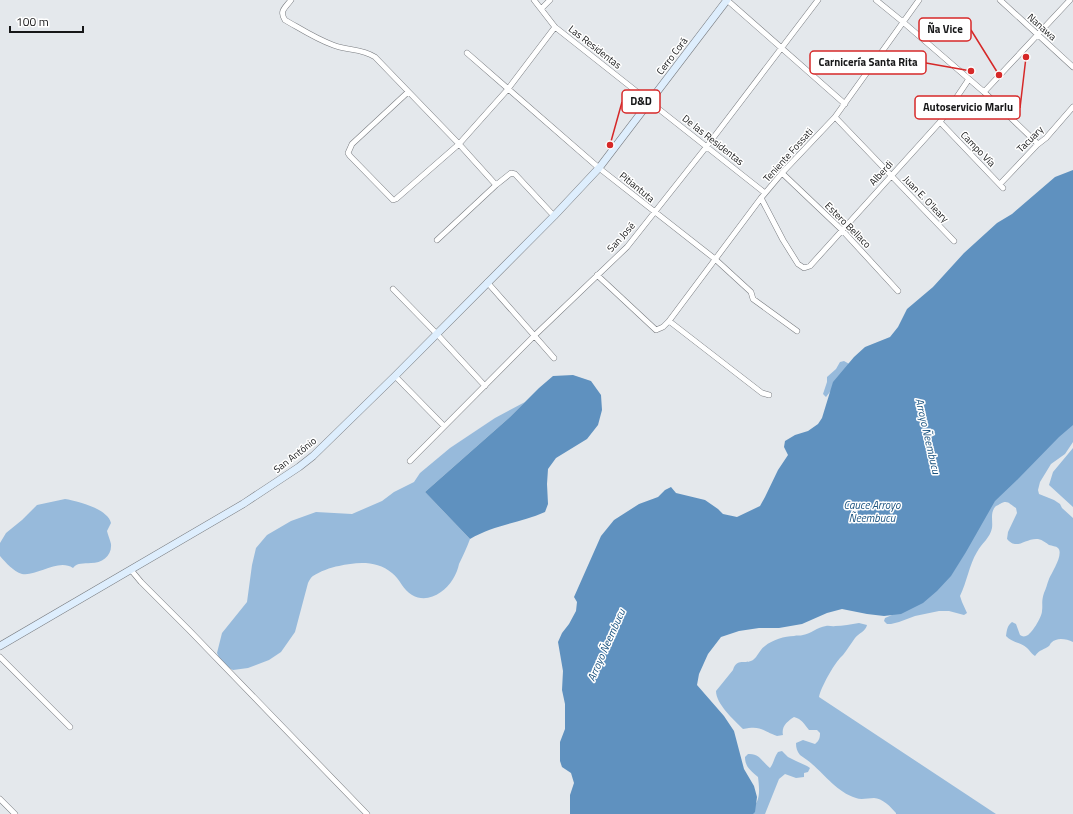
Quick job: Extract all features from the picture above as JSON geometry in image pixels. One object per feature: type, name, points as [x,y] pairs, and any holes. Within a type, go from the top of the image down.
[{"type":"street","points":[[291,0],[283,10],[282,16],[285,20],[326,43],[368,53],[375,57],[459,144],[496,185]]},
{"type":"street","name":"Las Residentas","points":[[534,0],[555,27],[650,102]]},
{"type":"street","points":[[540,9],[550,0]]},
{"type":"street","points":[[727,0],[845,104]]},
{"type":"street","name":"Cerro Corá","points":[[554,216],[599,168],[727,0]]},
{"type":"street","name":"San José","points":[[410,461],[534,336],[627,247],[707,146],[818,0]]},
{"type":"street","points":[[876,0],[984,92],[1038,144]]},
{"type":"street","name":"Teniente Fossati","points":[[669,321],[765,193],[835,117],[919,0]]},
{"type":"street","name":"Nanawa","points":[[1000,0],[1073,67]]},
{"type":"street","points":[[984,92],[1070,0]]},
{"type":"street","points":[[408,92],[352,144],[348,152],[355,162],[393,200],[459,144],[508,89],[555,27]]},
{"type":"street","name":"Pitiantuta","points":[[467,54],[599,168],[715,259],[751,292],[753,299],[796,331]]},
{"type":"street","name":"Alberdi","points":[[761,198],[783,240],[798,264],[804,268],[810,266],[940,122],[969,79]]},
{"type":"street","name":"De las Residentas","points":[[650,102],[765,193]]},
{"type":"street","name":"Tacuary","points":[[1002,186],[1038,144],[1046,138],[1073,107]]},
{"type":"street","name":"Juan E. O'leary","points":[[835,117],[954,241]]},
{"type":"street","name":"Campo Vía","points":[[940,122],[1002,186]]},
{"type":"street","points":[[437,240],[511,173],[515,174],[554,216]]},
{"type":"street","name":"Estero Bellaco","points":[[782,174],[842,230],[898,292]]},
{"type":"street","name":"San António","points":[[0,646],[243,504],[299,467],[318,452],[554,216]]},
{"type":"street","points":[[597,276],[656,330],[663,327],[669,321],[762,393],[769,395]]},
{"type":"street","points":[[487,282],[554,358]]},
{"type":"street","points":[[393,290],[436,333],[485,386]]},
{"type":"street","points":[[395,376],[444,426]]},
{"type":"street","points":[[130,570],[366,814]]},
{"type":"street","points":[[0,657],[70,727]]},
{"type":"street","points":[[0,799],[15,814]]},
{"type":"shaded area","points":[[844,361],[851,365],[826,397],[823,394],[827,377],[836,369],[840,362]]},
{"type":"shaded area","points":[[525,402],[425,492],[470,539],[455,575],[450,584],[441,592],[424,598],[412,595],[395,575],[380,566],[373,564],[359,563],[322,571],[309,580],[295,632],[281,652],[269,660],[248,668],[233,670],[222,664],[217,653],[222,633],[247,602],[256,548],[267,535],[291,521],[316,512],[352,514],[382,501],[394,492],[414,482],[420,473],[450,448],[495,418]]},
{"type":"shaded area","points":[[1073,421],[1073,442],[1065,454],[1051,464],[1040,482],[1038,490],[1039,494],[1060,504],[1062,508],[1073,518],[1073,642],[1065,639],[1053,641],[1049,646],[1035,656],[1025,646],[1011,640],[1006,636],[1008,627],[1012,622],[1016,624],[1020,635],[1026,636],[1031,633],[1042,614],[1044,593],[1060,554],[1057,547],[1049,545],[1040,539],[1017,544],[1013,544],[1008,540],[1008,532],[1017,513],[1016,508],[1007,502],[999,504],[993,509],[991,532],[972,562],[960,596],[967,613],[964,615],[949,611],[939,611],[887,624],[884,621],[885,618],[899,612],[963,530]]},
{"type":"shaded area","points":[[1073,448],[1073,507],[1049,485],[1053,472]]},
{"type":"shaded area","points":[[65,499],[92,506],[109,518],[111,523],[107,531],[111,548],[106,558],[95,563],[79,564],[73,568],[61,565],[28,574],[19,573],[13,569],[0,556],[0,543],[6,533],[37,505]]},
{"type":"shaded area","points":[[859,623],[867,625],[834,666],[819,697],[996,814],[896,814],[889,806],[877,798],[858,799],[843,792],[797,751],[796,743],[803,740],[815,744],[817,742],[820,733],[817,730],[809,730],[801,720],[794,717],[784,726],[783,735],[777,736],[758,728],[743,729],[726,712],[719,701],[716,691],[735,666],[739,662],[753,660],[763,647],[771,642],[787,637],[806,634],[827,626],[841,626]]},
{"type":"shaded area","points":[[782,751],[788,757],[810,768],[808,772],[804,773],[804,777],[796,778],[785,774],[779,779],[765,814],[743,814],[756,803],[759,792],[758,777],[747,766],[745,757],[748,754],[758,756],[770,768],[778,752]]},
{"type":"water","name":"Cauce Arroyo Ñeembucu","points":[[1073,170],[1073,425],[995,501],[951,576],[923,603],[901,614],[884,616],[842,609],[827,613],[802,624],[779,628],[759,628],[739,631],[721,637],[708,654],[699,674],[697,685],[724,716],[734,731],[744,769],[754,786],[757,797],[755,812],[753,814],[570,814],[570,795],[574,783],[571,773],[562,767],[560,761],[560,742],[565,729],[565,704],[562,690],[563,671],[558,642],[576,611],[577,602],[574,597],[601,536],[614,520],[639,504],[658,497],[665,490],[671,487],[676,493],[705,500],[723,514],[737,517],[760,506],[778,470],[788,455],[784,447],[785,441],[795,435],[808,431],[818,424],[822,418],[833,382],[854,357],[865,347],[890,337],[898,327],[907,309],[933,287],[964,253],[997,223],[1012,214],[1055,177]]},
{"type":"water","points":[[573,375],[591,381],[601,395],[602,410],[598,425],[587,439],[556,458],[548,469],[548,504],[545,512],[488,530],[470,539],[425,492],[511,416],[553,376]]},
{"type":"place","name":"Autoservicio Marlu","points":[[1026,57]]},
{"type":"place","name":"Carnicería Santa Rita","points":[[971,71]]},
{"type":"place","name":"Ña Vice","points":[[999,75]]},
{"type":"place","name":"D&D","points":[[610,145]]},
{"type":"water label","name":"Arroyo Ñeembucu","points":[[928,436]]},
{"type":"water label","name":"Arroyo Ñeembucu","points":[[606,645]]}]
